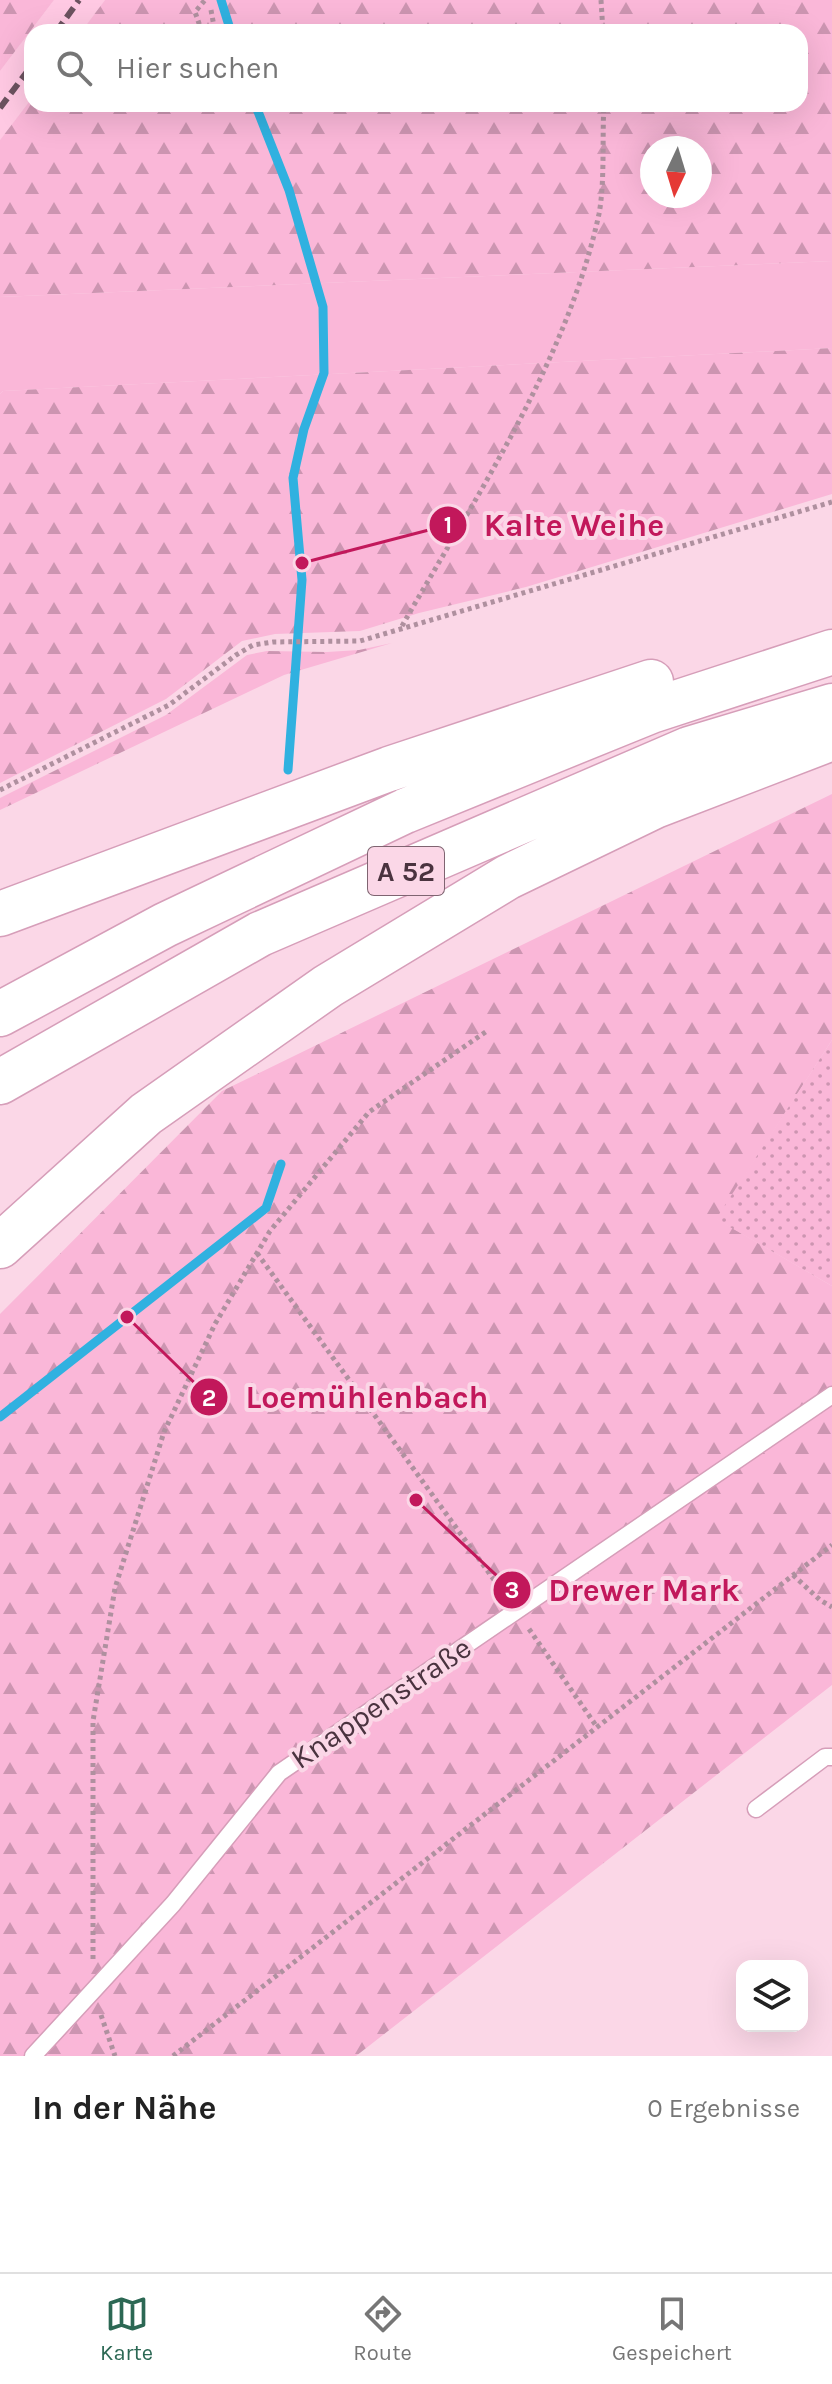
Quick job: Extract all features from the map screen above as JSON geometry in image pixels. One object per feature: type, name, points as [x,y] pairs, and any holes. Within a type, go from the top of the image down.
[{"type":"highway","points":[[0,914],[389,769],[832,623]]},
{"type":"highway","name":"A 52","points":[[0,1014],[165,925],[405,811],[651,711],[832,652]]},
{"type":"highway","name":"A 52","points":[[0,1082],[260,934],[689,749],[832,706]]},
{"type":"highway","points":[[0,1246],[146,1114],[328,986],[508,877],[655,806],[832,738]]},
{"type":"lane","name":"Knappenstraße","points":[[33,2056],[173,1904],[279,1773],[832,1395]]},
{"type":"lane","points":[[756,1809],[825,1757],[832,1757]]},
{"type":"path","points":[[199,24],[195,12],[205,0]]},
{"type":"path","points":[[601,0],[602,24]]},
{"type":"path","points":[[211,10],[214,24]]},
{"type":"path","points":[[402,627],[545,374],[583,275],[600,210],[604,112]]},
{"type":"path","points":[[0,790],[169,705],[253,645],[360,641],[832,502]]},
{"type":"path","points":[[115,2056],[93,1992],[93,1721],[115,1588],[164,1432],[215,1324],[270,1231],[369,1112],[487,1031]]},
{"type":"path","points":[[257,1253],[597,1727]]},
{"type":"path","points":[[173,2056],[832,1545]]},
{"type":"path","points":[[793,1575],[832,1607]]},
{"type":"shaded area","points":[[54,0],[105,0],[87,24],[36,24]]},
{"type":"shaded area","points":[[24,39],[24,108],[0,140],[0,71]]},
{"type":"green space","points":[[0,0],[54,0],[36,24],[24,24],[24,39],[0,71]]},
{"type":"green space","points":[[105,0],[832,0],[832,261],[0,297],[0,140],[24,108],[24,112],[808,112],[808,24],[87,24]]},
{"type":"green space","points":[[832,261],[832,348],[3,391],[0,394],[0,297]]},
{"type":"green space","points":[[832,348],[832,494],[526,587],[360,631],[275,634],[242,641],[166,699],[0,783],[0,394],[3,391]]},
{"type":"green space","points":[[392,643],[284,675],[0,810],[0,798],[166,715],[247,655],[267,651],[359,650]]},
{"type":"green space","points":[[832,794],[832,1040],[717,1219],[832,1286],[832,1685],[356,2056],[0,2056],[0,1314],[222,1091]]},
{"type":"green space","points":[[832,1040],[832,1286],[716,1219]]},
{"type":"waterway","points":[[221,0],[228,24]]},
{"type":"waterway","points":[[258,112],[289,190],[323,307],[324,373],[304,429],[293,478],[302,580],[288,770]]},
{"type":"waterway","points":[[0,1417],[266,1208],[281,1164]]},
{"type":"railway","points":[[62,24],[79,0]]},
{"type":"railway","points":[[0,108],[24,76]]},
{"type":"place","name":"Kalte Weihe","points":[[302,563]]},
{"type":"place","name":"Loemühlenbach","points":[[127,1317]]},
{"type":"place","name":"Drewer Mark","points":[[416,1500]]}]
